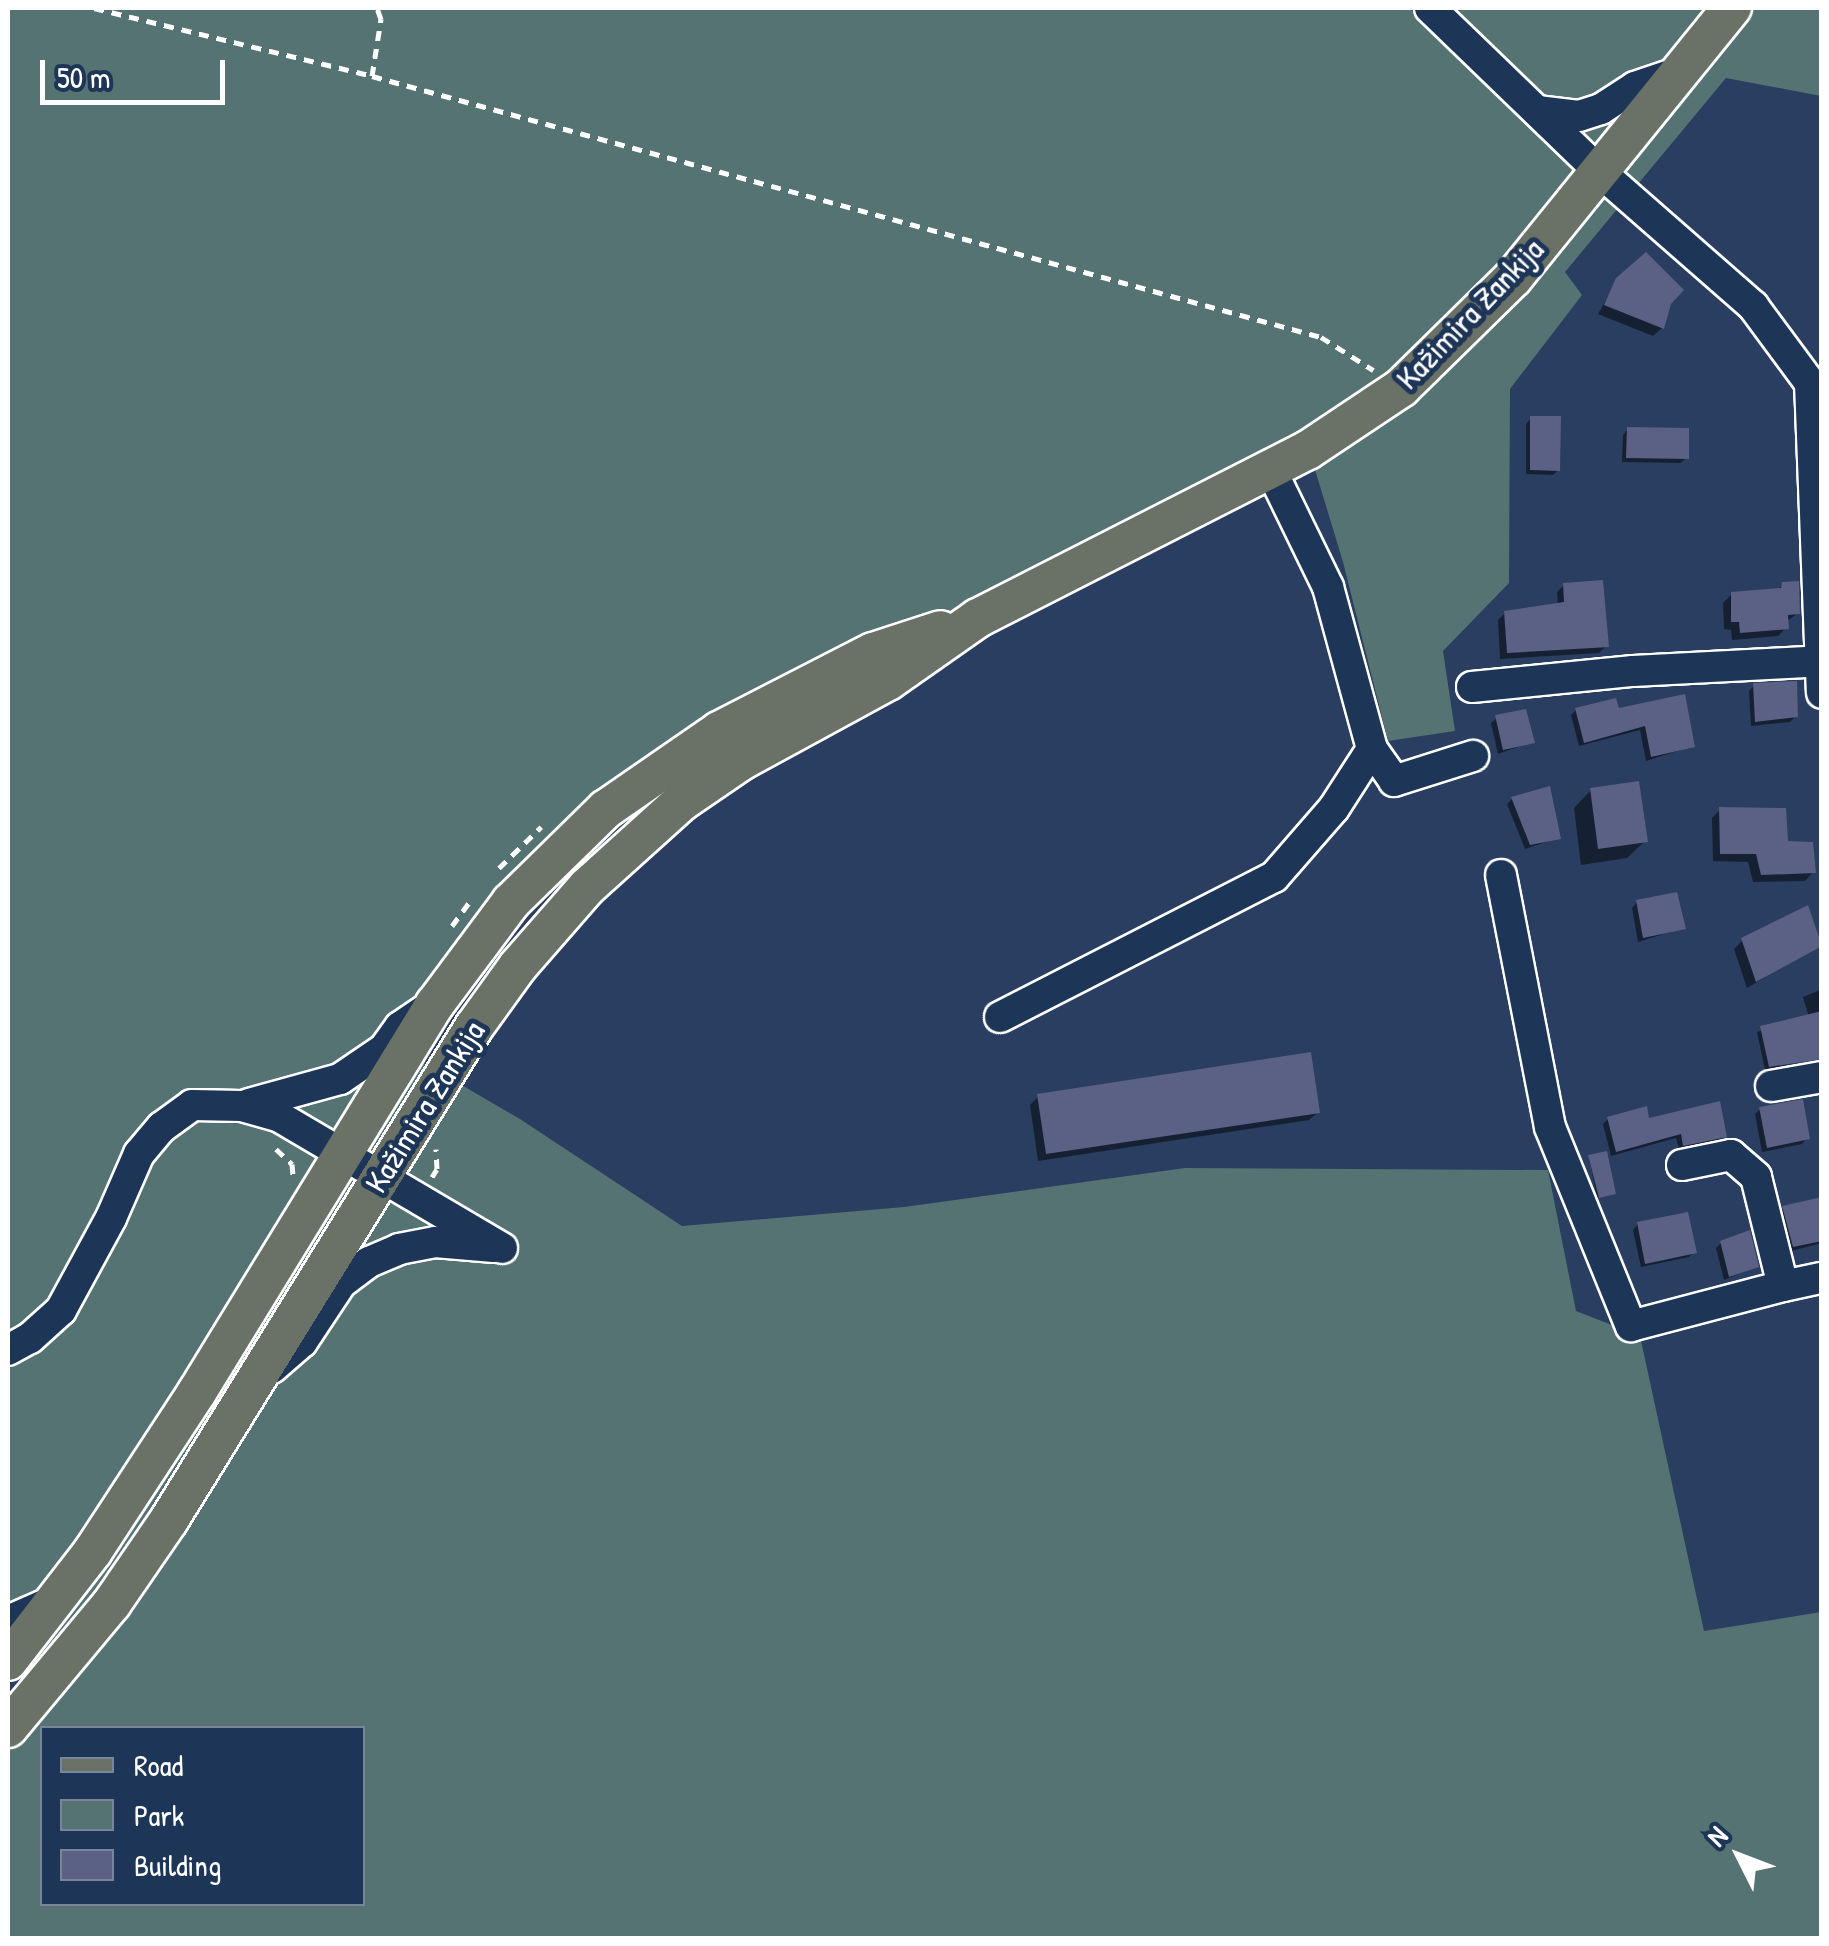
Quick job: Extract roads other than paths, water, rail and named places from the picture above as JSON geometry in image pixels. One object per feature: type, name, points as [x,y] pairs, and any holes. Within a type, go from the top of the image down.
[{"type":"main road","name":"Kažimira Zankija","points":[[8,1728],[112,1604],[501,988],[586,887],[681,802],[741,761],[888,682],[978,618],[1271,470],[1401,388],[1513,278],[1732,8]]},
{"type":"main road","name":"Kažimira Zankija","points":[[8,1662],[58,1599],[197,1392],[435,1004],[472,950],[555,855],[658,770],[801,686],[873,652],[978,618]]},
{"type":"street","points":[[1430,8],[1599,170],[1753,306],[1816,382],[1822,693]]},
{"type":"street","points":[[1537,111],[1580,116],[1601,110],[1635,87],[1676,73]]},
{"type":"street","points":[[1271,470],[1328,587],[1372,749],[1394,781],[1473,756]]},
{"type":"street","points":[[1472,687],[1633,670],[1821,660]]},
{"type":"street","points":[[1000,1017],[1274,877],[1334,808],[1372,749]]},
{"type":"street","points":[[1501,875],[1550,1127],[1567,1159],[1631,1326],[1822,1278]]},
{"type":"street","points":[[242,1106],[340,1078],[384,1049],[400,1027],[435,1004]]},
{"type":"street","points":[[1772,1086],[1822,1077]]},
{"type":"street","points":[[8,1350],[30,1338],[61,1310],[111,1218],[138,1154],[162,1127],[192,1105],[242,1106],[278,1116],[502,1248],[436,1242],[398,1249],[369,1262],[341,1283],[302,1342],[253,1385]]},
{"type":"street","points":[[1682,1165],[1731,1155],[1756,1177],[1783,1286]]},
{"type":"street","points":[[8,1621],[58,1599]]}]
